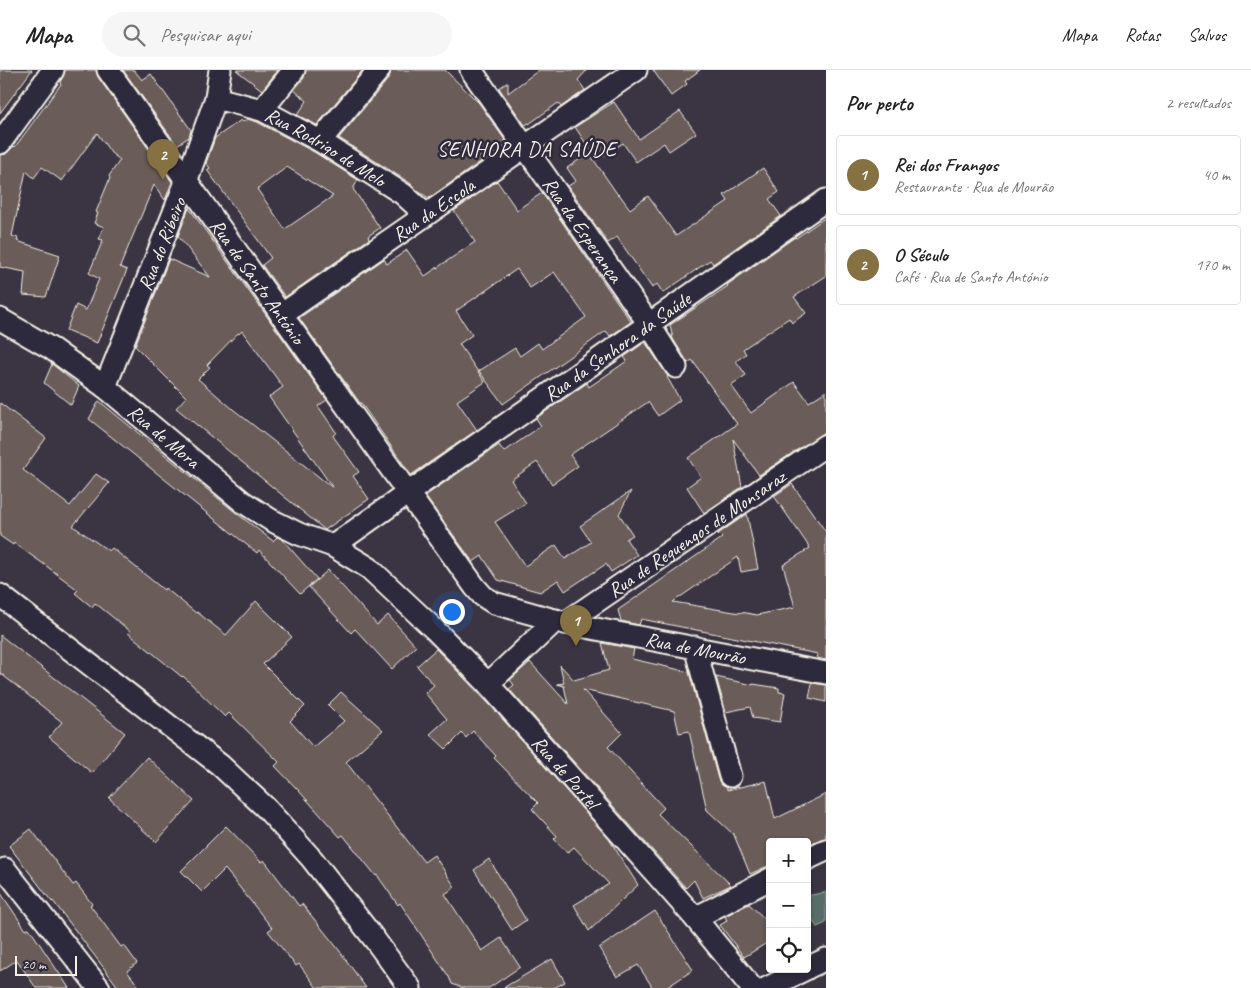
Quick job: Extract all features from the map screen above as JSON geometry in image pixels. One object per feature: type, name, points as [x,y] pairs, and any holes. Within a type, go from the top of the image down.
[{"type":"street","points":[[0,143],[53,70]]},
{"type":"street","name":"Rua de Santo António","points":[[108,70],[475,587],[494,604],[561,621]]},
{"type":"street","name":"Rua do Ribeiro","points":[[105,386],[186,182],[216,98],[220,70]]},
{"type":"street","points":[[262,110],[294,70]]},
{"type":"street","points":[[320,141],[378,70]]},
{"type":"street","name":"Rua da Escola","points":[[281,315],[636,70]]},
{"type":"street","name":"Rua da Esperança","points":[[474,71],[649,324],[676,367]]},
{"type":"street","name":"Rua Rodrigo de Melo","points":[[216,98],[262,110],[320,141],[403,194],[426,215]]},
{"type":"street","name":"Rua da Senhora da Saúde","points":[[333,546],[826,200]]},
{"type":"street","name":"Rua de Mora","points":[[0,319],[52,349],[105,386],[243,502],[271,520],[299,534],[333,546],[369,568],[434,629]]},
{"type":"street","name":"Rua de Reguengos de Monsaraz","points":[[488,684],[561,621],[826,445]]},
{"type":"street","points":[[0,595],[220,765],[266,808],[312,859],[410,988]]},
{"type":"street","name":"Rua de Mourão","points":[[561,621],[826,673]]},
{"type":"street","name":"Rua de Portel","points":[[434,629],[488,684],[695,918],[752,988]]},
{"type":"street","points":[[695,647],[730,776]]},
{"type":"street","points":[[811,857],[826,850]]},
{"type":"street","points":[[5,869],[99,988]]},
{"type":"street","points":[[695,918],[766,881]]},
{"type":"street","points":[[811,966],[826,959]]},
{"type":"street","points":[[767,988],[798,973]]},
{"type":"green space","points":[[826,892],[826,923],[817,927],[811,919],[811,895]]},
{"type":"building","points":[[0,70],[32,70],[0,113]]},
{"type":"building","points":[[65,70],[96,70],[98,77],[172,182],[165,200],[154,185],[120,267],[127,270],[97,343],[66,330],[76,305],[86,310],[99,279],[89,273],[103,240],[99,239],[104,227],[94,223],[98,213],[96,212],[110,178],[109,176],[120,160],[111,153],[97,133],[62,181],[42,167],[34,178],[26,171],[12,236],[18,238],[17,241],[60,255],[46,297],[23,295],[25,272],[0,267],[0,155],[6,154],[15,147],[61,84],[60,82]]},
{"type":"building","points":[[123,70],[134,70],[142,80],[151,74],[191,130],[189,137],[177,145]]},
{"type":"building","points":[[236,70],[278,70],[262,90]]},
{"type":"building","points":[[306,70],[363,70],[317,125],[297,115],[307,101],[294,90],[304,78]]},
{"type":"building","points":[[391,70],[445,70],[479,103],[505,140],[480,157],[483,160],[429,198],[419,192],[410,183],[339,138],[389,78]]},
{"type":"building","points":[[539,70],[587,70],[578,80],[585,90],[561,107],[558,103],[525,125],[499,88],[508,82],[508,93]]},
{"type":"building","points":[[653,70],[700,70],[685,81],[687,84],[671,96]]},
{"type":"building","points":[[614,102],[639,139],[680,111],[696,133],[669,151],[664,143],[636,162],[623,143],[597,160],[575,127]]},
{"type":"building","points":[[247,119],[257,122],[314,152],[358,180],[353,189],[380,228],[368,236],[369,239],[285,297],[262,265],[271,258],[207,170],[210,168],[206,163],[215,138],[241,120],[243,122]],"holes":[[[287,167],[333,196],[285,229],[257,189]]]},
{"type":"building","points":[[589,153],[630,209],[648,196],[676,236],[728,201],[724,195],[763,168],[779,192],[769,199],[781,216],[713,264],[710,260],[663,293],[657,284],[652,288],[617,237],[608,243],[568,186],[576,181],[567,168]]},
{"type":"building","points":[[497,181],[517,210],[542,193],[631,322],[610,336],[606,331],[503,404],[479,371],[515,348],[520,356],[538,343],[542,349],[586,317],[554,272],[530,288],[517,269],[456,311],[472,335],[459,344],[485,382],[457,401],[477,430],[411,475],[299,318],[384,259],[387,264],[407,250],[425,276],[475,242],[454,211]]},
{"type":"building","points":[[189,208],[327,400],[318,406],[336,432],[333,436],[359,472],[353,476],[369,499],[325,530],[176,408],[186,397],[135,346],[169,259],[210,277],[178,236]],"holes":[[[242,331],[283,387],[269,397],[333,488],[234,410],[198,379],[210,367],[207,365]]]},
{"type":"building","points":[[826,217],[826,276],[794,297],[806,313],[792,323],[789,318],[743,349],[746,354],[736,361],[746,375],[731,385],[751,413],[794,382],[809,402],[826,391],[826,431],[759,475],[733,439],[742,487],[704,513],[687,487],[701,477],[688,458],[737,424],[692,360],[688,363],[673,339],[670,325]]},
{"type":"building","points":[[645,342],[668,376],[680,400],[658,416],[648,402],[570,455],[578,466],[552,484],[537,462],[511,480],[526,503],[495,522],[525,566],[556,545],[565,559],[591,542],[580,526],[631,491],[619,514],[633,535],[626,539],[637,555],[611,572],[606,564],[565,591],[558,580],[540,592],[498,580],[482,556],[473,562],[425,496],[499,445],[504,452],[541,426],[536,418],[587,383],[589,387],[627,361],[624,357]]},
{"type":"building","points":[[52,364],[79,386],[71,405],[44,383]]},
{"type":"building","points":[[99,401],[273,541],[277,537],[282,539],[317,579],[300,594],[259,550],[257,553],[89,419]]},
{"type":"building","points":[[0,403],[46,438],[23,470],[70,506],[96,474],[109,483],[73,526],[109,551],[112,548],[164,590],[165,588],[226,635],[256,601],[292,637],[263,664],[305,706],[290,721],[313,747],[344,721],[328,705],[341,692],[383,730],[346,762],[424,862],[434,855],[455,887],[445,894],[482,951],[501,938],[520,967],[489,988],[463,988],[452,984],[400,903],[398,905],[377,875],[343,835],[340,837],[275,766],[279,762],[229,713],[225,717],[183,676],[128,633],[130,631],[95,603],[92,607],[75,593],[78,590],[45,565],[14,543],[13,545],[0,536]]},
{"type":"building","points":[[792,484],[826,532],[826,660],[817,658],[818,654],[641,619],[639,625],[621,621],[618,610],[722,538],[718,534],[747,514],[758,569],[741,572],[738,557],[673,602],[757,615],[795,607],[783,565],[810,548],[774,496]]},
{"type":"building","points":[[328,570],[377,625],[388,615],[416,646],[392,669],[355,629],[351,633],[309,587]]},
{"type":"building","points":[[0,635],[125,733],[92,773],[49,737],[62,722],[0,673]]},
{"type":"building","points":[[602,643],[634,649],[632,659],[689,672],[718,779],[721,784],[727,790],[766,781],[775,819],[826,794],[826,838],[811,843],[811,838],[766,838],[766,867],[750,874],[734,835],[707,810],[689,731],[679,733],[674,711],[583,690],[622,733],[608,747],[664,808],[658,814],[731,885],[703,898],[694,880],[686,888],[509,689],[514,685],[510,680],[530,662],[568,704],[564,686],[557,684],[564,683],[560,665],[574,680],[609,670]]},
{"type":"building","points":[[436,649],[491,706],[609,839],[638,885],[589,931],[574,905],[609,884],[574,847],[567,853],[554,839],[557,836],[532,809],[538,803],[494,758],[496,756],[473,731],[466,738],[462,733],[446,749],[430,734],[447,719],[425,693],[434,685],[417,666]]},
{"type":"building","points":[[716,677],[753,685],[779,688],[779,692],[785,693],[780,722],[753,718],[750,707],[726,712]]},
{"type":"building","points":[[812,683],[826,685],[826,702],[809,698]]},
{"type":"building","points":[[147,757],[194,801],[156,842],[109,798]]},
{"type":"building","points":[[226,826],[261,862],[264,860],[299,906],[302,904],[339,950],[366,988],[317,988],[299,964],[296,966],[268,931],[272,928],[225,869],[202,892],[181,871]]},
{"type":"building","points":[[31,829],[73,885],[76,883],[121,947],[124,945],[137,963],[127,971],[140,988],[119,988],[9,846]]},
{"type":"building","points":[[489,859],[526,920],[512,930],[474,870]]},
{"type":"building","points":[[0,892],[26,930],[29,928],[69,988],[36,988],[17,960],[0,971]]},
{"type":"building","points":[[749,904],[766,920],[766,943],[744,957],[720,925],[727,921],[725,916]]},
{"type":"building","points":[[655,911],[693,970],[666,988],[653,988],[638,965],[617,977],[599,948]]},
{"type":"building","points":[[552,959],[565,982],[554,988],[503,988]]},
{"type":"place","name":"O Século","points":[[163,180]]},
{"type":"place","name":"Rei dos Frangos","points":[[576,646]]},
{"type":"district","name":"SENHORA DA SAÚDE","points":[[527,149]]}]
